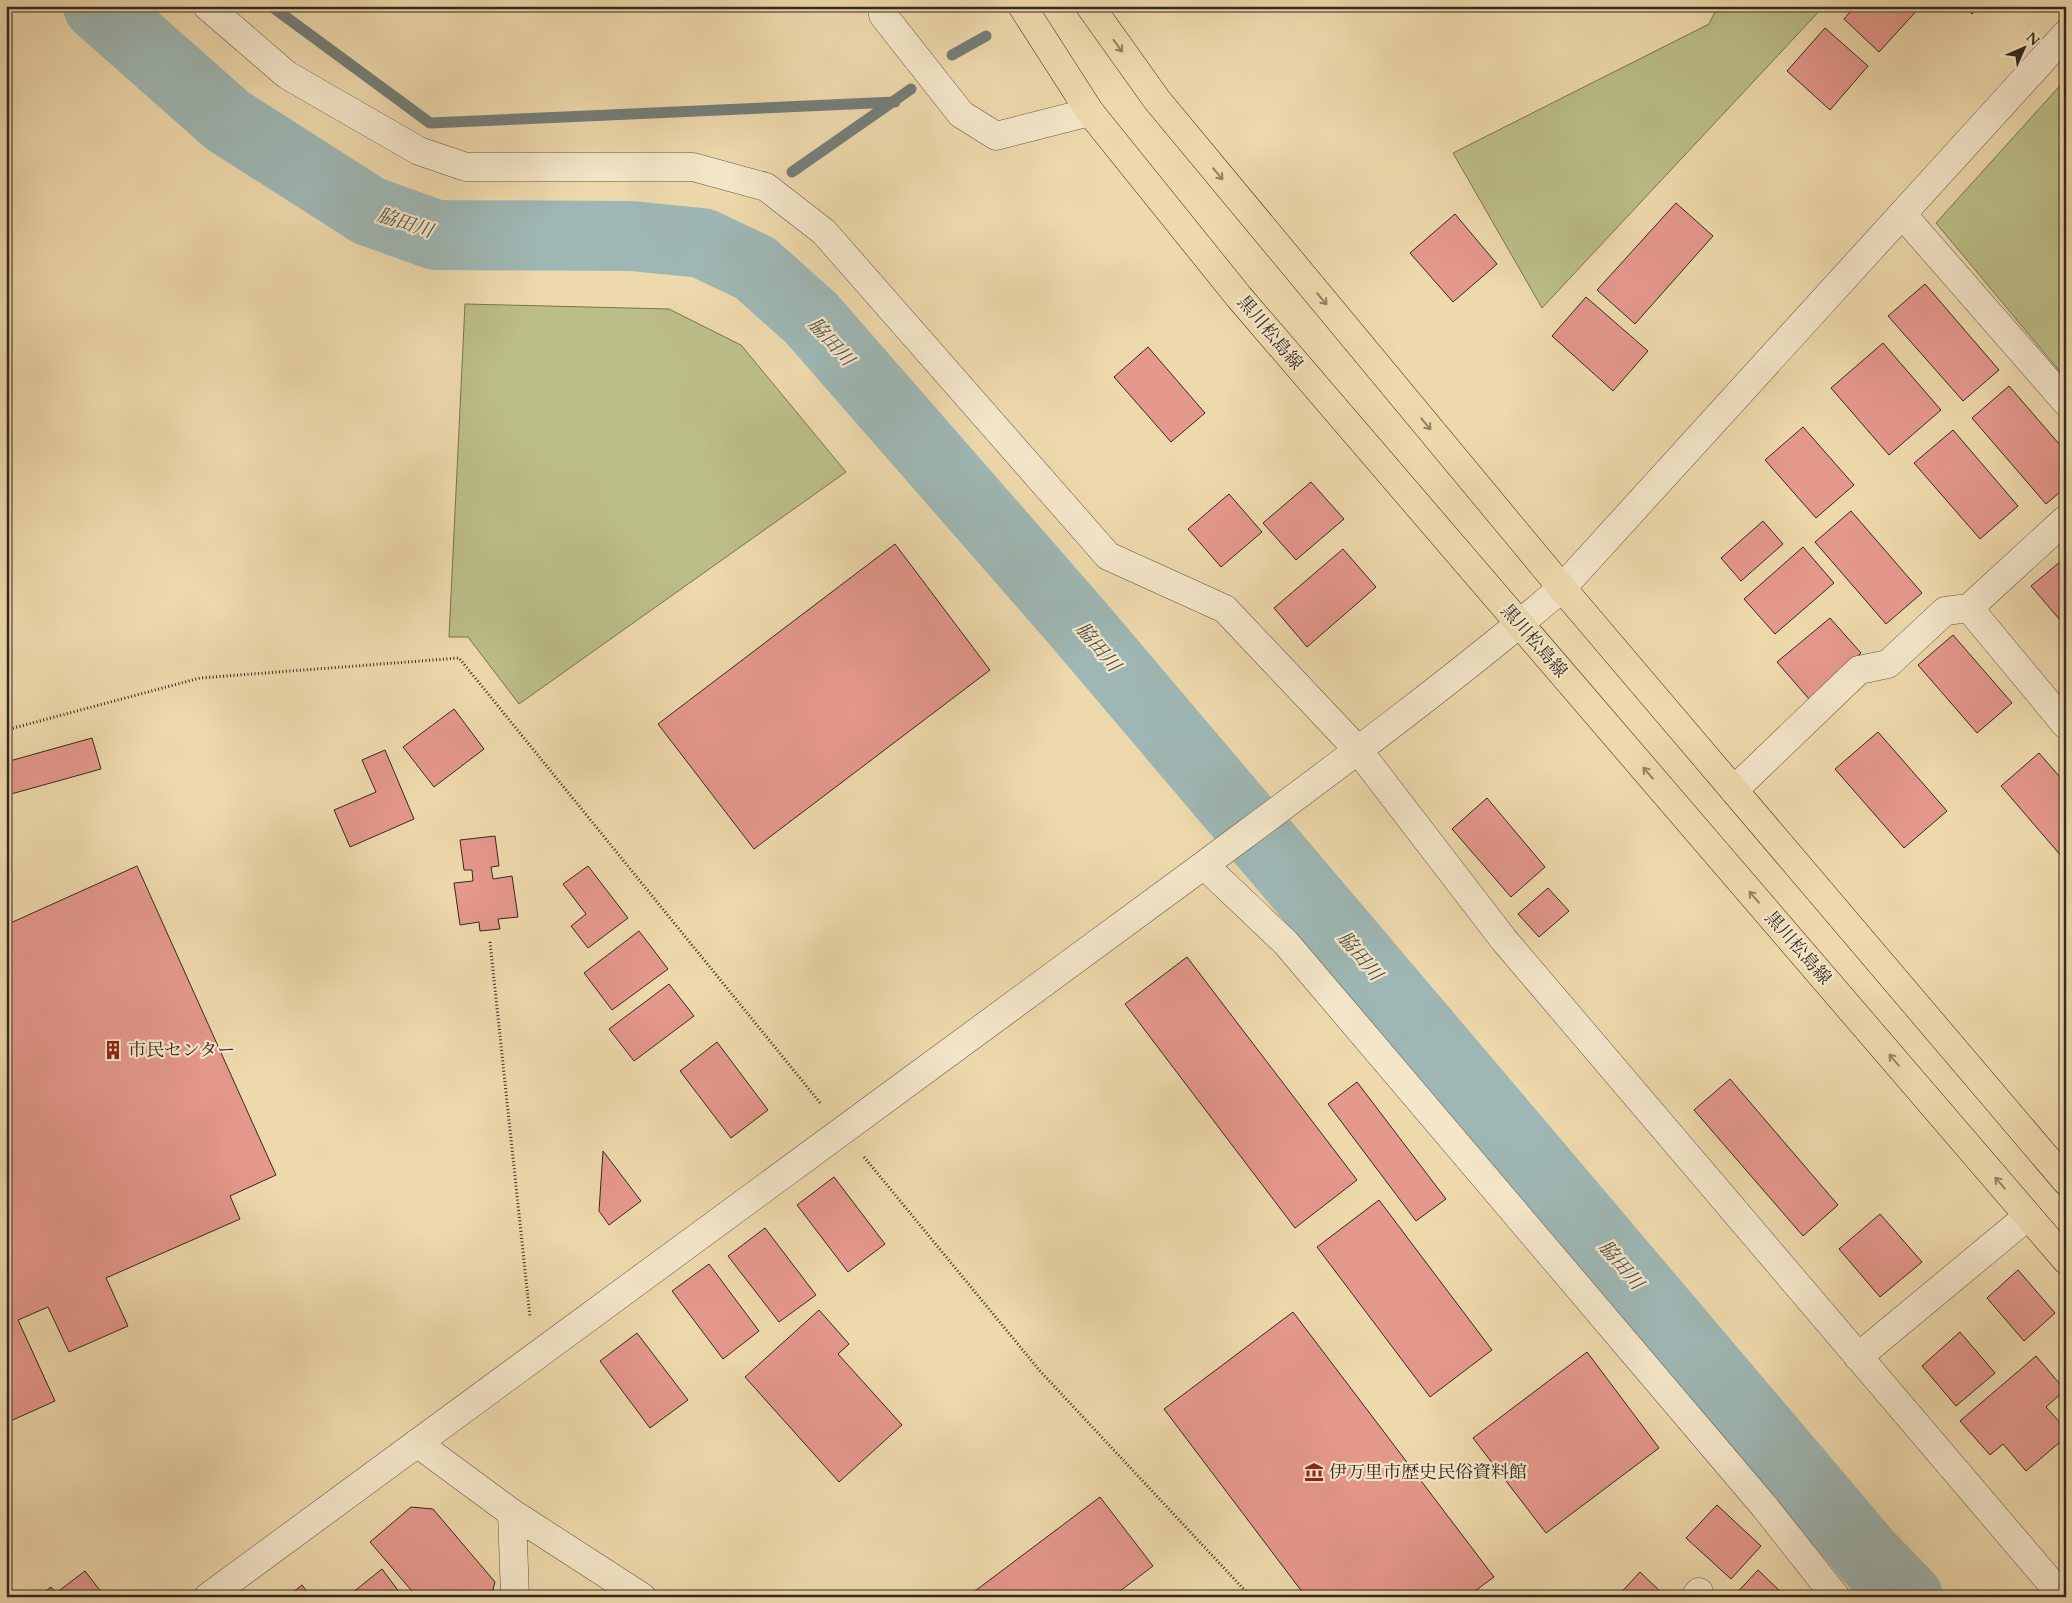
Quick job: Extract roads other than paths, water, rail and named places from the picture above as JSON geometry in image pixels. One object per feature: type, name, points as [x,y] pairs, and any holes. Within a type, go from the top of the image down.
[{"type":"main road","name":"黒川松島線","points":[[1022,6],[1090,112],[1239,297],[2066,1260]]},
{"type":"main road","points":[[1090,6],[1157,100],[1562,588],[2066,1181]]},
{"type":"street","points":[[207,6],[287,75],[420,151],[466,167],[693,167],[766,187],[824,232],[1108,556],[1225,608],[1358,750],[1504,940],[2063,1597]]},
{"type":"street","points":[[883,15],[961,114],[996,136],[1090,112]]},
{"type":"street","points":[[208,1597],[1204,865],[1358,750],[1562,588],[2066,34]]},
{"type":"street","points":[[1902,214],[2066,402]]},
{"type":"street","points":[[1734,790],[1859,670],[1888,664],[1945,611],[1968,608],[2066,519]]},
{"type":"street","points":[[1968,608],[2066,725]]},
{"type":"street","points":[[1204,865],[1286,943],[1757,1499],[1836,1597]]},
{"type":"street","points":[[1858,1357],[2028,1216]]},
{"type":"street","points":[[417,1443],[512,1512],[642,1597]]},
{"type":"street","points":[[512,1512],[514,1597]]},
{"type":"waterway","name":"脇田川","points":[[98,6],[228,121],[369,211],[436,235],[631,236],[702,243],[755,268],[811,318],[1079,625],[1870,1558],[1908,1597]]},
{"type":"waterway","points":[[271,6],[430,123],[895,102]]},
{"type":"waterway","points":[[952,55],[986,36]]},
{"type":"waterway","points":[[792,172],[911,89]]},
{"type":"place","name":"市民センター","points":[[113,1050]]},
{"type":"place","name":"伊万里市歴史民俗資料館","points":[[1314,1472]]}]
